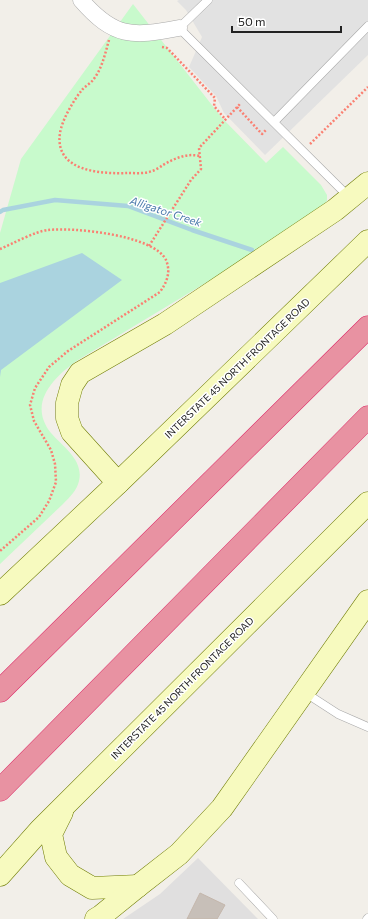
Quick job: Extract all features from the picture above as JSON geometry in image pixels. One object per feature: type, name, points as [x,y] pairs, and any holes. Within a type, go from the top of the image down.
[{"type":"highway","points":[[0,691],[368,327]]},
{"type":"highway","points":[[0,790],[368,417]]},
{"type":"main road","points":[[118,483],[72,432],[67,418],[67,403],[72,385],[80,373],[165,324],[335,210],[368,183]]},
{"type":"main road","name":"INTERSTATE 45 NORTH FRONTAGE ROAD","points":[[0,594],[118,483],[366,242]]},
{"type":"main road","name":"INTERSTATE 45 NORTH FRONTAGE ROAD","points":[[0,875],[40,830],[368,503]]},
{"type":"main road","points":[[108,913],[138,886],[179,854],[222,808],[368,601]]},
{"type":"main road","points":[[66,804],[51,834],[56,857],[70,875],[92,888],[138,886]]},
{"type":"street","points":[[81,0],[107,24],[124,32],[152,33],[179,28]]},
{"type":"lane","points":[[208,0],[179,28],[351,198]]},
{"type":"lane","points":[[274,122],[368,26]]},
{"type":"lane","points":[[304,691],[338,714],[368,727]]},
{"type":"lane","points":[[239,883],[272,919]]},
{"type":"path","points":[[115,41],[109,39],[104,60],[99,70],[93,80],[82,90],[64,119],[60,134],[60,148],[65,157],[75,165],[91,171],[110,174],[142,173],[152,171],[170,161],[187,155],[200,156]]},
{"type":"path","points":[[156,48],[166,48],[177,59],[215,98],[214,106],[226,119]]},
{"type":"path","points":[[303,151],[368,87]]},
{"type":"path","points":[[149,246],[191,180],[201,169],[199,148],[248,97]]},
{"type":"path","points":[[238,107],[262,134],[274,122]]},
{"type":"path","points":[[0,249],[47,230],[64,229],[104,232],[141,242],[159,251],[166,260],[169,270],[167,282],[160,292],[68,351],[49,367],[35,388],[30,405],[34,421],[51,450],[55,464],[56,482],[49,501],[39,517],[0,550]]},
{"type":"shaded area","points":[[368,0],[368,55],[265,155],[224,113],[216,96],[189,67],[202,37],[186,10],[177,1]]},
{"type":"shaded area","points":[[198,858],[258,919],[123,919],[160,894]]},
{"type":"green space","points":[[133,4],[222,118],[266,163],[283,147],[321,185],[327,195],[327,201],[227,270],[78,360],[60,374],[46,392],[42,411],[44,422],[51,433],[76,460],[80,473],[79,481],[75,490],[68,499],[0,564],[0,233],[21,159]]},
{"type":"water","points":[[82,253],[122,280],[1,370],[0,377],[0,283]]},
{"type":"building","points":[[200,893],[225,905],[217,919],[187,919]]},
{"type":"waterway","name":"Alligator Creek","points":[[0,212],[3,210],[55,200],[128,206],[192,230],[252,250]]}]
